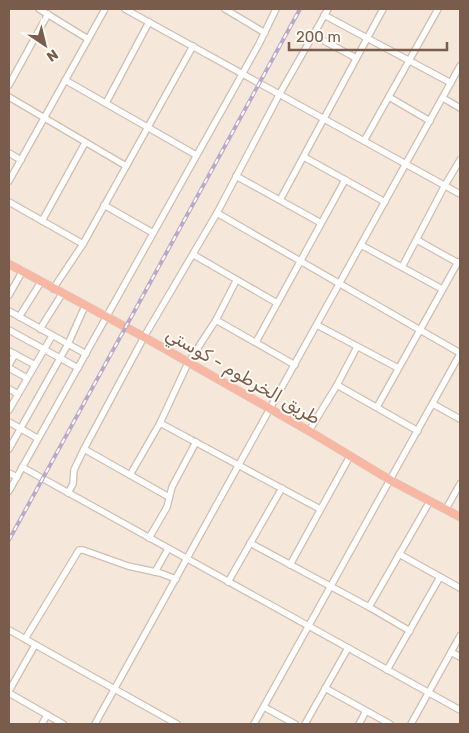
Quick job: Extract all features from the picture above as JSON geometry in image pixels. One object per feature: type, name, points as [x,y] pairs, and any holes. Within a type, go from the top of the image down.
[{"type":"highway","name":"طريق الخرطوم - كوستي","points":[[9,264],[105,318],[144,337],[309,431],[390,480],[460,517]]},
{"type":"street","points":[[39,9],[88,39]]},
{"type":"street","points":[[9,181],[105,9]]},
{"type":"street","points":[[125,9],[138,12],[149,22],[460,194]]},
{"type":"street","points":[[225,9],[266,33]]},
{"type":"street","points":[[9,491],[266,33],[276,9]]},
{"type":"street","points":[[68,493],[73,484],[74,470],[84,449],[144,337],[194,255],[279,95],[328,9]]},
{"type":"street","points":[[280,200],[383,9]]},
{"type":"street","points":[[364,141],[438,9]]},
{"type":"street","points":[[9,85],[48,14]]},
{"type":"street","points":[[324,15],[451,83]]},
{"type":"street","points":[[106,103],[149,22]]},
{"type":"street","points":[[313,34],[356,58]]},
{"type":"street","points":[[53,289],[83,244],[193,46]]},
{"type":"street","points":[[95,724],[460,66]]},
{"type":"street","points":[[65,80],[196,155]]},
{"type":"street","points":[[9,97],[126,166]]},
{"type":"street","points":[[389,97],[430,121]]},
{"type":"street","points":[[443,98],[460,108]]},
{"type":"street","points":[[42,221],[85,143]]},
{"type":"street","points":[[9,153],[20,160]]},
{"type":"street","points":[[304,157],[385,202]]},
{"type":"street","points":[[402,267],[460,160]]},
{"type":"street","points":[[236,176],[321,223]]},
{"type":"street","points":[[256,342],[344,180]]},
{"type":"street","points":[[9,202],[83,244]]},
{"type":"street","points":[[104,205],[153,233]]},
{"type":"street","points":[[217,213],[460,353],[254,724]]},
{"type":"street","points":[[376,407],[442,289],[459,263],[417,240]]},
{"type":"street","points":[[361,245],[442,289]]},
{"type":"street","points":[[194,255],[277,304]]},
{"type":"street","points":[[9,294],[22,272]]},
{"type":"street","points":[[130,475],[160,423],[188,363],[216,320],[236,281]]},
{"type":"street","points":[[19,317],[41,282]]},
{"type":"street","points":[[40,329],[62,294]]},
{"type":"street","points":[[9,449],[68,344],[85,306]]},
{"type":"street","points":[[9,311],[86,354]]},
{"type":"street","points":[[216,320],[294,365]]},
{"type":"street","points":[[317,325],[398,368]]},
{"type":"street","points":[[9,330],[78,368]]},
{"type":"street","points":[[10,407],[52,336]]},
{"type":"street","points":[[309,431],[337,385],[356,347]]},
{"type":"street","points":[[28,378],[9,366],[12,353],[35,365]]},
{"type":"street","points":[[337,385],[418,431]]},
{"type":"street","points":[[9,389],[18,394]]},
{"type":"street","points":[[433,404],[460,419]]},
{"type":"street","points":[[9,422],[38,438]]},
{"type":"street","points":[[160,423],[320,509]]},
{"type":"street","points":[[149,538],[167,507],[174,482],[196,442]]},
{"type":"street","points":[[84,449],[169,497]]},
{"type":"street","points":[[290,565],[350,456]]},
{"type":"street","points":[[22,467],[460,710]]},
{"type":"street","points":[[9,473],[17,477]]},
{"type":"street","points":[[446,509],[460,484]]},
{"type":"street","points":[[228,582],[282,488]]},
{"type":"street","points":[[369,607],[430,501]]},
{"type":"street","points":[[250,543],[410,631]]},
{"type":"street","points":[[155,572],[168,549]]},
{"type":"street","points":[[25,639],[79,550],[140,570],[155,572],[176,579]]},
{"type":"street","points":[[399,554],[460,588]]},
{"type":"street","points":[[388,670],[440,577]]},
{"type":"street","points":[[9,630],[177,724]]},
{"type":"street","points":[[411,724],[460,636]]},
{"type":"street","points":[[35,645],[9,692],[63,724]]},
{"type":"street","points":[[305,724],[348,648]]},
{"type":"street","points":[[451,652],[460,657]]},
{"type":"street","points":[[325,688],[390,724]]},
{"type":"street","points":[[264,707],[295,724]]},
{"type":"street","points":[[359,724],[366,711]]},
{"type":"street","points":[[42,724],[47,715]]},
{"type":"shaded area","points":[[9,9],[460,9],[460,724],[9,724]]},
{"type":"railway","points":[[9,540],[300,9]]}]
